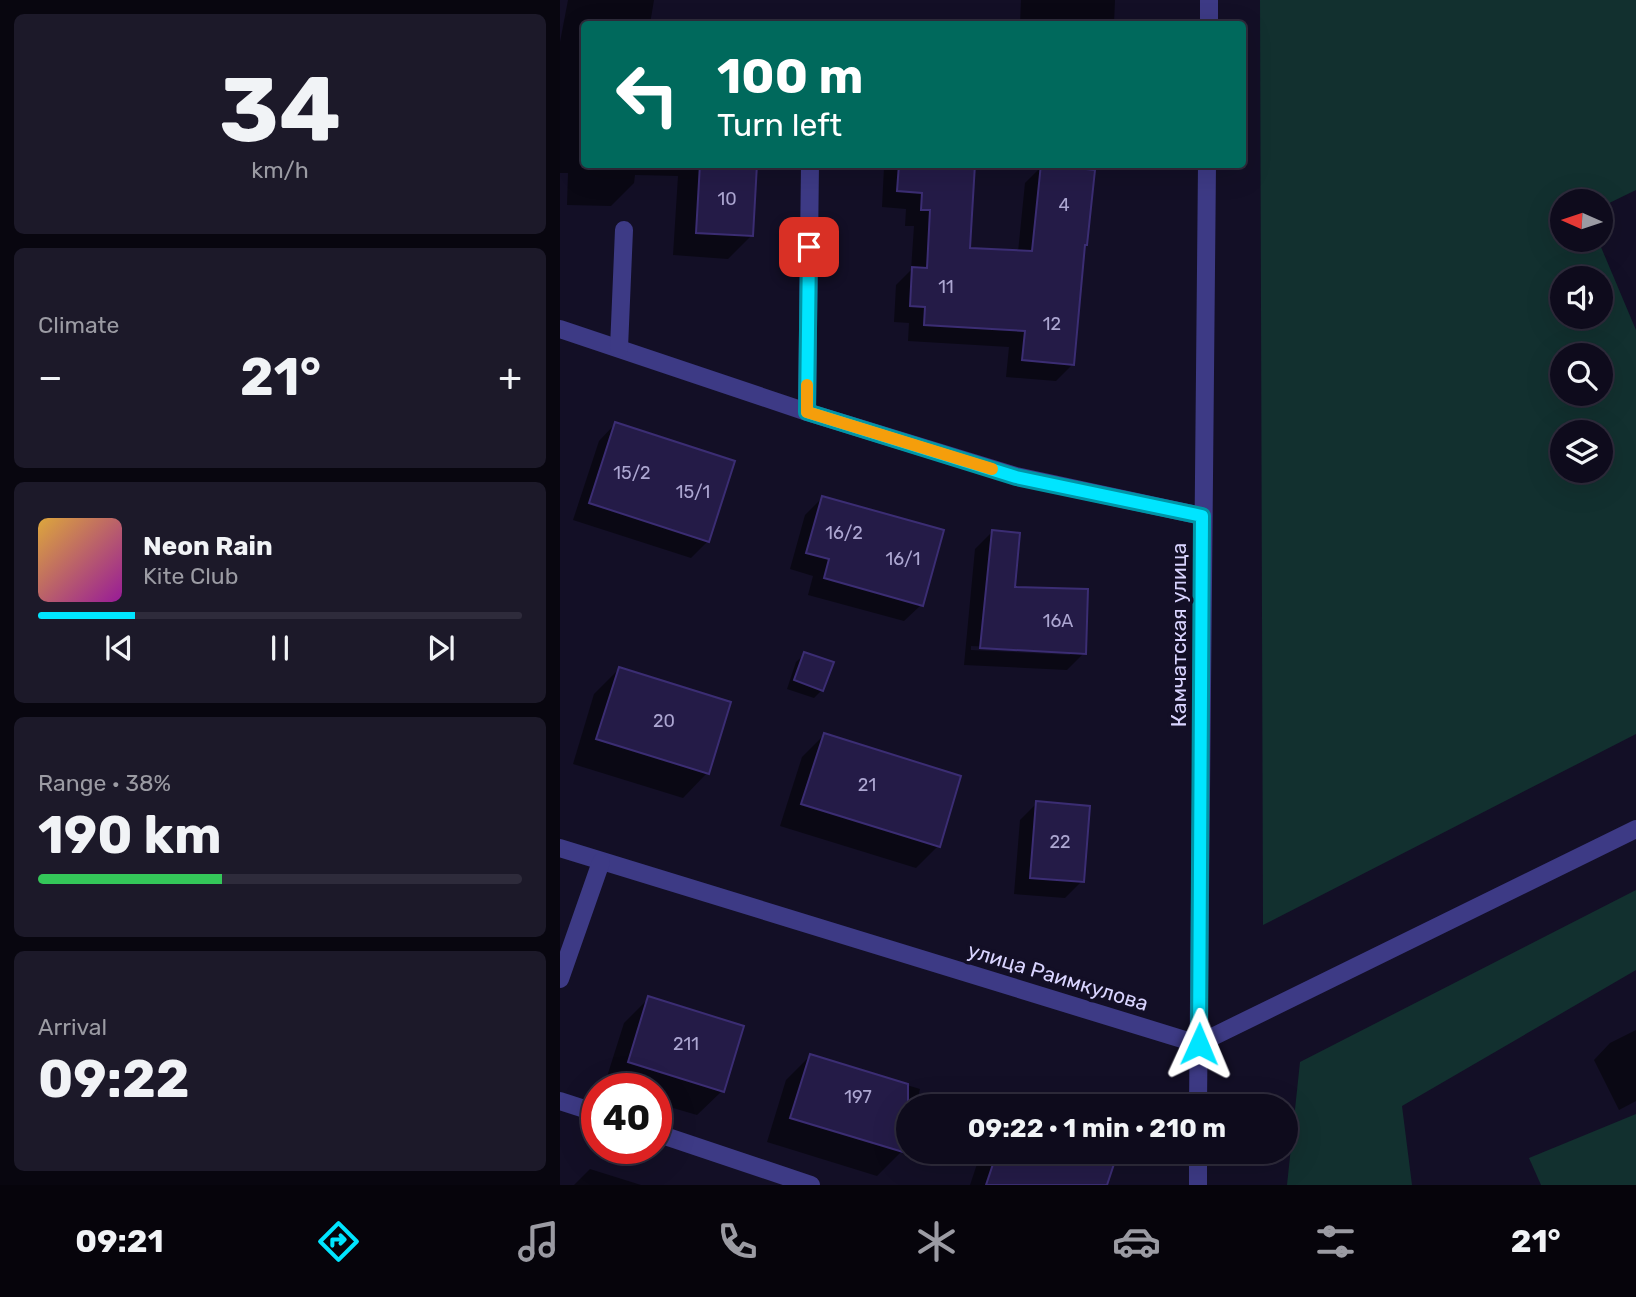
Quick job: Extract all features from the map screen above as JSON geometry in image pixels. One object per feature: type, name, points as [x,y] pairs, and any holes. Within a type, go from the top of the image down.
[{"type":"street","points":[[1209,0],[1209,21]]},
{"type":"street","points":[[807,412],[810,168]]},
{"type":"street","name":"Камчатская улица","points":[[1198,1094],[1207,168]]},
{"type":"street","points":[[619,348],[624,230]]},
{"type":"street","points":[[560,329],[807,412],[1016,477],[1202,516]]},
{"type":"street","points":[[1199,1044],[1636,829]]},
{"type":"street","name":"улица Раимкулова","points":[[560,848],[1199,1044]]},
{"type":"street","points":[[560,979],[601,862]]},
{"type":"street","points":[[560,1101],[581,1108]]},
{"type":"street","points":[[672,1138],[811,1185]]},
{"type":"street","points":[[1198,1164],[1198,1185]]},
{"type":"green space","points":[[1260,0],[1636,0],[1636,190],[1614,201],[1614,189],[1550,189],[1550,252],[1603,252],[1609,266],[1550,266],[1550,329],[1613,329],[1613,276],[1636,330],[1636,734],[1263,925]]},
{"type":"green space","points":[[1636,890],[1636,970],[1402,1106],[1412,1185],[1287,1185],[1289,1164],[1298,1164],[1297,1094],[1300,1062]]},
{"type":"green space","points":[[1636,1114],[1636,1185],[1541,1185],[1529,1158]]},
{"type":"building","points":[[700,168],[757,168],[753,236],[696,233]]},
{"type":"building","points":[[899,168],[975,168],[970,248],[1032,251],[1041,168],[1095,170],[1074,365],[1022,360],[1025,331],[924,325],[925,307],[910,306],[912,267],[927,268],[930,210],[921,210],[922,193],[897,191]]},
{"type":"building","points":[[615,422],[735,461],[709,542],[589,503]]},
{"type":"building","points":[[822,496],[944,530],[923,606],[824,578],[829,559],[806,553]]},
{"type":"building","points":[[992,530],[1020,533],[1015,587],[1088,589],[1086,654],[980,648]]},
{"type":"building","points":[[804,652],[834,662],[823,691],[794,680]]},
{"type":"building","points":[[619,667],[731,702],[709,774],[596,739]]},
{"type":"building","points":[[824,733],[961,776],[940,847],[801,804]]},
{"type":"building","points":[[1036,801],[1090,806],[1084,882],[1030,878]]},
{"type":"building","points":[[648,996],[744,1026],[724,1092],[672,1076],[672,1073],[663,1073],[628,1062]]},
{"type":"building","points":[[810,1054],[908,1084],[908,1094],[896,1094],[896,1150],[790,1118]]},
{"type":"building","points":[[993,1164],[1114,1164],[1107,1185],[986,1185]]},
{"type":"slow traffic","points":[[807,385],[807,412],[992,469]]},
{"type":"route","points":[[809,247],[807,412],[1016,477],[1202,516],[1199,1044]]}]
